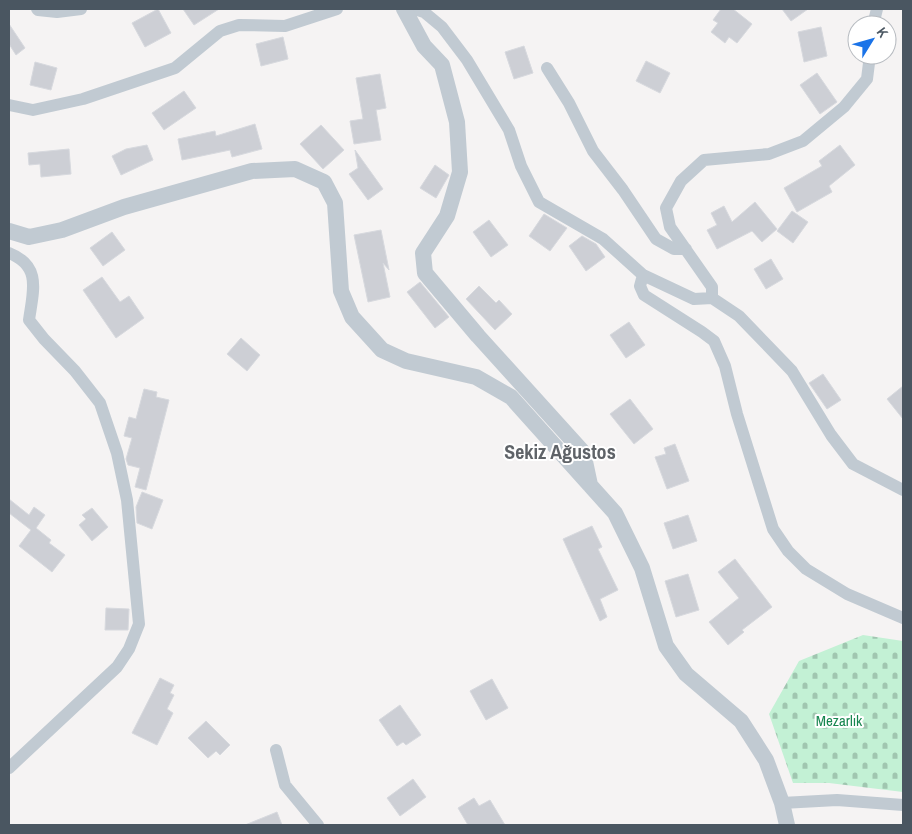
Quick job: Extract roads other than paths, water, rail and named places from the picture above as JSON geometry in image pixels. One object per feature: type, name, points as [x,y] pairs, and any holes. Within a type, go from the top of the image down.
[{"type":"street","points":[[37,9],[57,12],[81,9]]},
{"type":"street","points":[[9,105],[33,110],[83,99],[175,68],[220,31],[239,25],[285,26],[337,9]]},
{"type":"street","points":[[404,9],[424,46],[442,65],[457,122],[460,172],[447,216],[423,253],[425,273],[478,336],[583,452],[591,486]]},
{"type":"street","points":[[414,9],[424,12],[442,27],[467,60],[509,130],[521,166],[539,202],[603,239],[643,275],[694,299],[712,298],[739,316],[792,370],[831,435],[853,464],[903,490]]},
{"type":"street","points":[[712,298],[712,287],[670,227],[666,208],[681,181],[704,160],[769,154],[803,141],[844,107],[867,79],[869,65]]},
{"type":"street","points":[[547,68],[570,103],[593,151],[623,190],[656,239],[674,249],[686,250]]},
{"type":"street","points":[[9,231],[30,237],[62,230],[124,207],[252,171],[294,169],[324,182],[335,203],[341,290],[352,317],[382,350],[406,361],[476,377],[511,397],[615,513],[642,568],[666,646],[686,674],[740,721],[766,760],[784,818],[837,800],[903,805]]},
{"type":"street","points":[[9,253],[18,257],[31,269],[34,284],[29,320],[44,339],[76,370],[100,403],[117,453],[127,500],[139,624],[129,649],[117,667],[9,768]]},
{"type":"street","points":[[643,275],[640,286],[644,294],[714,341],[726,366],[737,414],[773,529],[788,551],[806,569],[847,594],[903,618]]},
{"type":"street","points":[[276,750],[285,785],[318,825]]},
{"type":"district","name":"Sekiz Ağustos","points":[[560,451]]},
{"type":"park label","name":"Mezarlık","points":[[839,720]]}]
